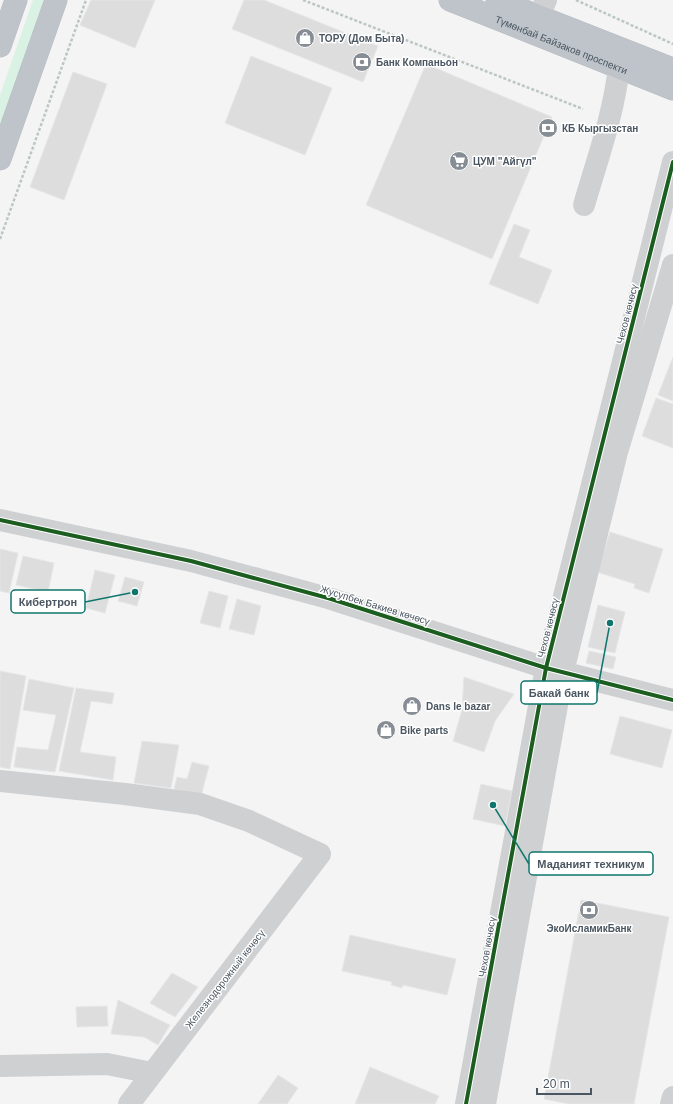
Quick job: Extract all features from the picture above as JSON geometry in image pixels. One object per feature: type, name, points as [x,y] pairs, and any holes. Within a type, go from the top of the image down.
[{"type":"highway","points":[[0,46],[16,0]]},
{"type":"highway","points":[[0,159],[56,0]]},
{"type":"highway","name":"Түмөнбай Байзаков проспекти","points":[[450,0],[619,66],[673,89]]},
{"type":"highway","name":"Түмөнбай Байзаков проспекти","points":[[497,0],[543,8],[673,69]]},
{"type":"street","points":[[584,205],[608,122],[616,88],[619,66]]},
{"type":"street","name":"Чехов көчөсү","points":[[476,1097],[557,661],[673,162]]},
{"type":"street","name":"Чехов көчөсү","points":[[557,661],[617,452],[665,321],[673,265]]},
{"type":"street","name":"Жусупбек Бакиев көчөсү","points":[[0,520],[191,561],[557,661],[673,700]]},
{"type":"street","name":"Железнодорожный көчөсү","points":[[0,781],[125,794],[200,804],[249,821],[320,854],[129,1104]]},
{"type":"street","points":[[0,1066],[107,1064],[152,1073]]},
{"type":"street","points":[[671,1104],[673,1097]]},
{"type":"path","points":[[0,239],[86,0]]},
{"type":"path","points":[[303,0],[583,109]]},
{"type":"path","points":[[576,0],[673,44]]},
{"type":"green space","points":[[33,0],[45,0],[0,126],[0,95]]},
{"type":"building","points":[[91,0],[155,0],[135,48],[80,25]]},
{"type":"building","name":"ТОРУ (Дом Быта)","points":[[244,0],[264,0],[378,46],[363,82],[232,29]]},
{"type":"building","points":[[251,56],[332,88],[305,155],[225,123]]},
{"type":"building","name":"ЦУМ \"Айгүл\"","points":[[426,64],[552,117],[492,259],[366,205]]},
{"type":"building","points":[[73,72],[107,84],[64,200],[30,187]]},
{"type":"building","points":[[514,224],[530,230],[519,257],[552,270],[538,304],[489,284]]},
{"type":"building","points":[[673,357],[673,401],[658,395]]},
{"type":"building","points":[[656,398],[673,404],[673,448],[642,436]]},
{"type":"building","points":[[610,532],[663,549],[649,593],[634,588],[635,584],[597,572]]},
{"type":"building","points":[[0,549],[18,553],[9,593],[0,591]]},
{"type":"building","points":[[23,556],[54,563],[48,592],[16,585]]},
{"type":"building","points":[[95,570],[115,575],[105,613],[86,608]]},
{"type":"building","points":[[125,577],[144,582],[137,606],[118,601]]},
{"type":"building","points":[[209,591],[228,596],[220,628],[200,623]]},
{"type":"building","points":[[237,599],[261,606],[254,635],[229,629]]},
{"type":"building","points":[[598,605],[625,612],[615,653],[588,647]]},
{"type":"building","points":[[589,651],[616,657],[613,669],[586,663]]},
{"type":"building","points":[[0,671],[26,676],[10,769],[0,767]]},
{"type":"building","points":[[464,677],[514,694],[495,721],[484,752],[453,741],[462,710]]},
{"type":"building","points":[[29,679],[74,688],[55,772],[14,767],[17,747],[48,750],[56,715],[23,710]]},
{"type":"building","points":[[76,688],[114,693],[112,704],[91,701],[80,752],[116,757],[113,780],[59,771]]},
{"type":"building","points":[[620,716],[672,730],[662,768],[610,754]]},
{"type":"building","points":[[142,741],[179,745],[171,788],[134,783]]},
{"type":"building","points":[[192,762],[209,766],[201,796],[174,789],[177,777],[187,779]]},
{"type":"building","points":[[481,784],[512,791],[505,826],[473,819]]},
{"type":"building","points":[[581,900],[669,917],[634,1104],[569,1104],[544,1099]]},
{"type":"building","points":[[350,935],[456,959],[447,995],[403,985],[402,988],[391,985],[392,982],[342,971]]},
{"type":"building","points":[[172,973],[198,987],[175,1017],[150,1003]]},
{"type":"building","points":[[118,1000],[170,1025],[158,1045],[144,1037],[111,1034]]},
{"type":"building","points":[[107,1006],[108,1026],[77,1027],[76,1007]]},
{"type":"building","points":[[370,1067],[439,1096],[435,1104],[355,1104]]},
{"type":"building","points":[[278,1075],[298,1088],[287,1104],[258,1104]]},
{"type":"cycle path","points":[[466,1104],[546,668],[673,162]]},
{"type":"cycle path","points":[[0,520],[191,561],[328,598],[546,668],[673,700]]},
{"type":"place","name":"ТОРУ (Дом Быта)","points":[[305,38]]},
{"type":"place","name":"Банк Компаньон","points":[[362,62]]},
{"type":"place","name":"КБ Кыргызстан","points":[[548,128]]},
{"type":"place","name":"ЦУМ \"Айгүл\"","points":[[459,161]]},
{"type":"place","name":"Кибертрон","points":[[135,592]]},
{"type":"place","name":"Бакай банк","points":[[610,623]]},
{"type":"place","name":"Dans le bazar","points":[[412,706]]},
{"type":"place","name":"Bike parts","points":[[386,730]]},
{"type":"place","name":"Маданият техникум","points":[[493,805]]},
{"type":"place","name":"ЭкоИсламикБанк","points":[[589,910]]}]
